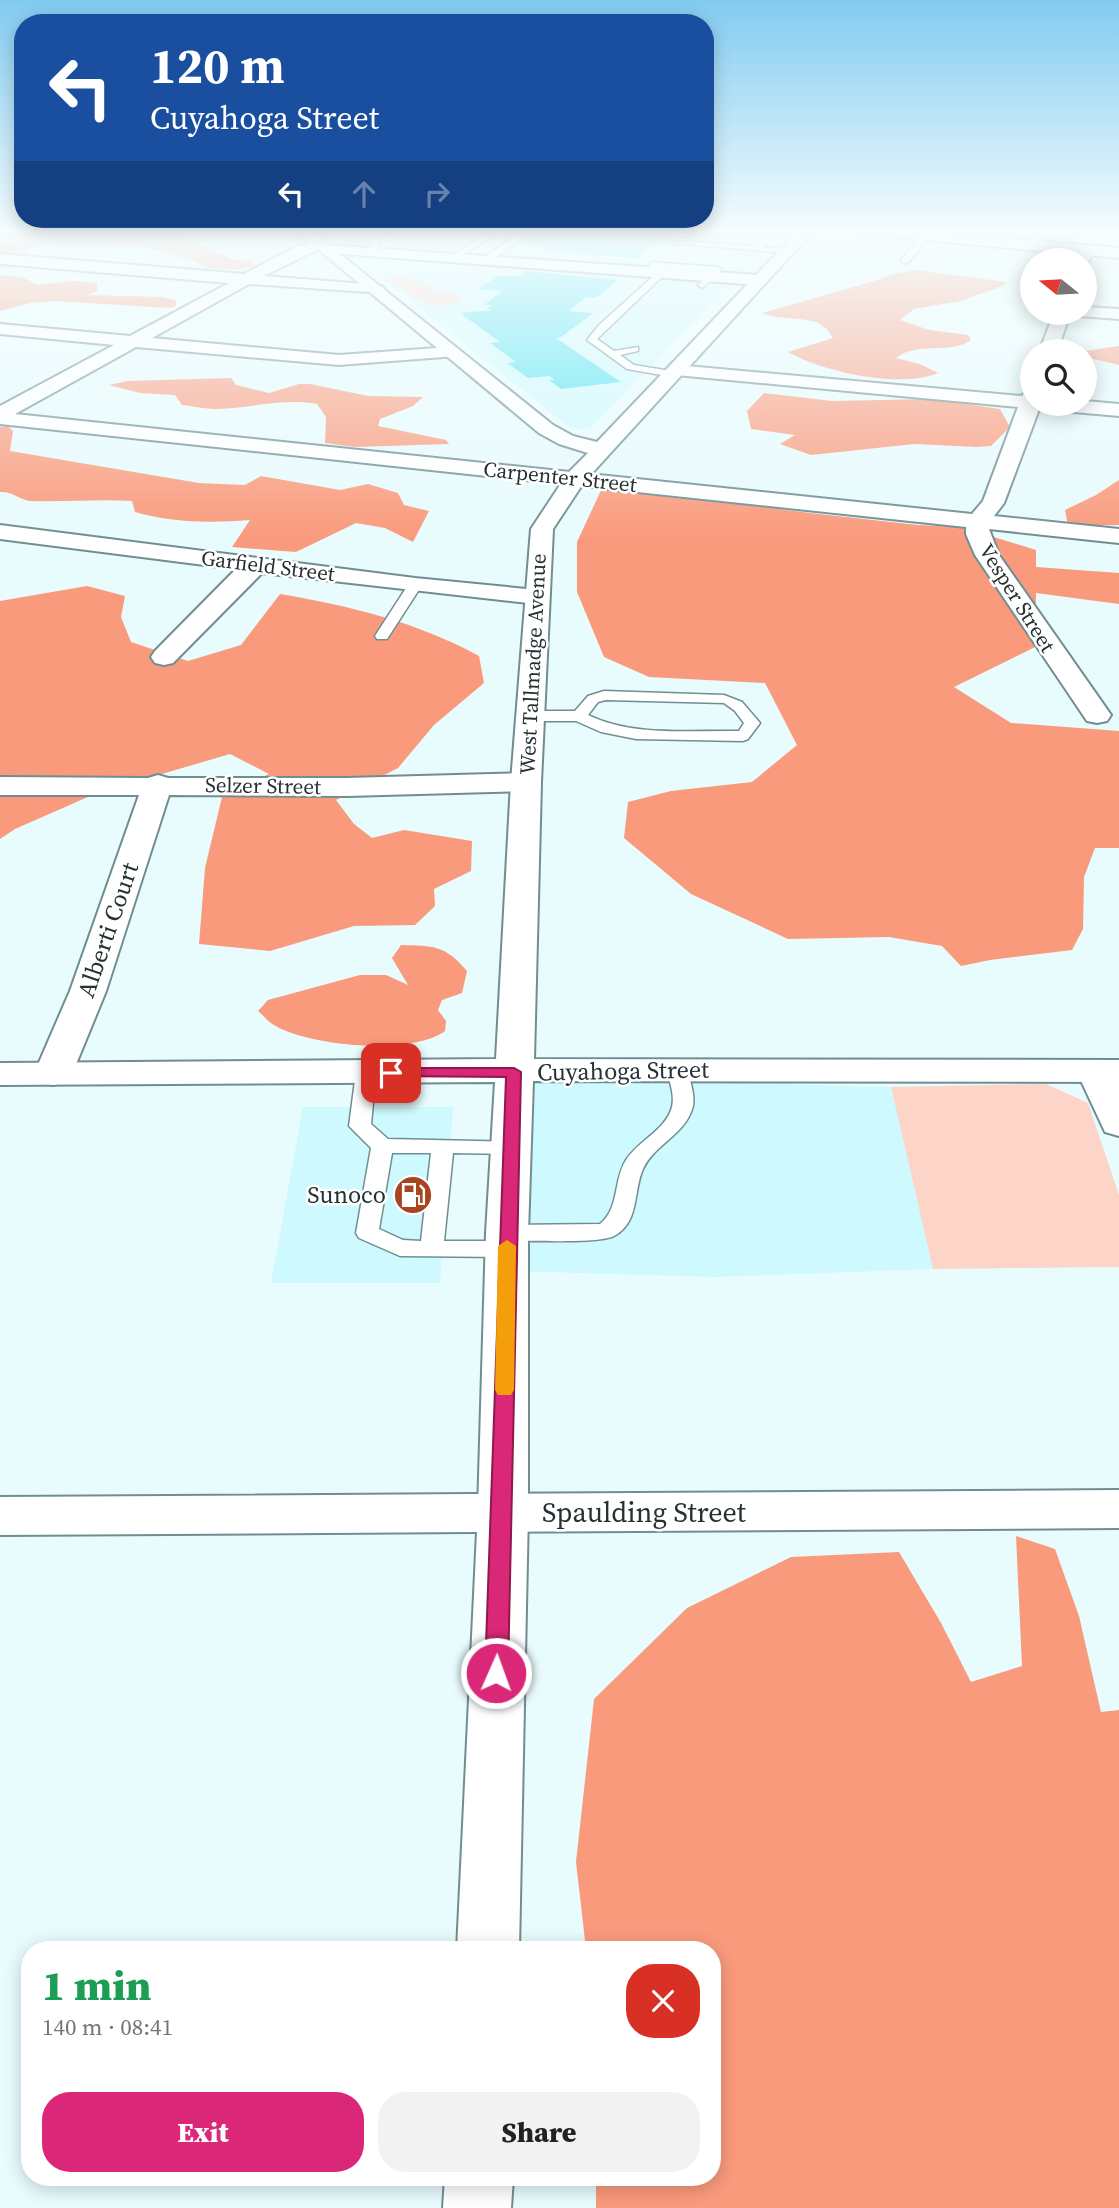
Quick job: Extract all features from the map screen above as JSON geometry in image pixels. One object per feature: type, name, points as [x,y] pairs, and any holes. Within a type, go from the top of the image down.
[{"type":"street","points":[[45,333],[346,360],[451,352]]},
{"type":"street","points":[[0,416],[148,333]]},
{"type":"street","points":[[428,333],[555,435],[601,450]]},
{"type":"street","name":"West Tallmadge Avenue","points":[[488,1941],[503,1511],[507,1241],[526,782],[542,529],[576,478],[711,333]]},
{"type":"street","points":[[675,372],[1020,400]]},
{"type":"street","points":[[1097,408],[1119,410]]},
{"type":"street","name":"Carpenter Street","points":[[0,416],[1119,536]]},
{"type":"street","name":"Vesper Street","points":[[1031,416],[993,503],[978,521],[977,534],[987,555],[1097,715]]},
{"type":"street","name":"Garfield Street","points":[[0,532],[415,585],[537,597]]},
{"type":"street","points":[[164,657],[258,564]]},
{"type":"street","name":"Selzer Street","points":[[0,786],[347,786],[526,782]]},
{"type":"street","name":"Alberti Court","points":[[53,1074],[88,991],[158,785]]},
{"type":"street","name":"Cuyahoga Street","points":[[0,1074],[677,1069],[1107,1071]]},
{"type":"street","points":[[1107,1071],[1119,1124]]},
{"type":"street","name":"Spaulding Street","points":[[0,1516],[1119,1509]]},
{"type":"street","points":[[477,2208],[478,2186]]},
{"type":"lane","points":[[597,333],[592,340],[631,367],[675,372]]},
{"type":"lane","points":[[611,355],[635,349]]},
{"type":"lane","points":[[382,636],[415,585]]},
{"type":"lane","points":[[531,716],[579,716],[606,729],[636,734],[743,736],[752,723],[731,700],[724,699],[604,695],[593,699],[579,716]]},
{"type":"lane","points":[[382,1146],[368,1233],[400,1248],[432,1249],[606,1231],[617,1223],[623,1213],[632,1168],[678,1118],[683,1104],[677,1069]]},
{"type":"lane","points":[[366,1073],[360,1126],[382,1146],[511,1147]]},
{"type":"lane","points":[[432,1249],[443,1146]]},
{"type":"shaded area","points":[[451,333],[683,333],[591,428],[581,430],[568,426]]},
{"type":"shaded area","points":[[830,333],[953,333],[968,335],[971,340],[953,347],[913,350],[896,358],[920,364],[938,373],[922,378],[883,379],[841,372],[788,352],[833,338]]},
{"type":"shaded area","points":[[1119,346],[1119,365],[1097,360],[1097,349]]},
{"type":"shaded area","points":[[231,378],[236,385],[269,393],[299,384],[310,384],[368,396],[423,397],[413,406],[380,419],[378,426],[446,440],[449,444],[355,447],[325,443],[326,417],[317,404],[291,402],[208,409],[182,405],[175,395],[140,393],[109,385],[128,381]]},
{"type":"shaded area","points":[[764,393],[832,401],[931,399],[1000,409],[1010,427],[991,446],[914,444],[811,455],[780,444],[795,435],[751,429],[747,411]]},
{"type":"shaded area","points":[[8,426],[13,431],[10,451],[199,483],[245,485],[261,476],[340,490],[368,484],[398,493],[404,505],[429,511],[413,542],[385,528],[356,523],[296,552],[232,547],[250,520],[178,520],[135,512],[132,501],[31,501],[0,492],[0,427]]},
{"type":"shaded area","points":[[1119,480],[1119,525],[1068,526],[1065,510]]},
{"type":"shaded area","points":[[603,486],[810,513],[961,527],[1036,550],[1036,567],[1119,573],[1119,604],[1036,593],[1035,647],[954,687],[1011,723],[1119,731],[1119,848],[1095,848],[1084,877],[1083,929],[1072,950],[961,966],[942,946],[889,937],[788,939],[691,894],[624,838],[628,802],[671,791],[752,782],[797,745],[765,683],[649,677],[604,657],[577,592],[577,542]]},
{"type":"shaded area","points":[[87,586],[125,596],[121,617],[131,642],[188,661],[241,645],[280,594],[382,617],[432,634],[479,656],[484,683],[434,725],[398,768],[336,800],[354,824],[372,838],[404,830],[472,841],[471,871],[434,889],[435,906],[415,925],[354,926],[270,951],[199,944],[205,868],[222,797],[269,774],[230,754],[97,793],[15,829],[0,839],[0,601]]},
{"type":"shaded area","points":[[401,945],[438,949],[452,956],[467,971],[462,993],[442,1000],[438,1010],[446,1021],[445,1031],[430,1039],[385,1046],[334,1043],[290,1032],[272,1024],[258,1011],[268,1000],[360,975],[386,975],[408,985],[392,958]]},
{"type":"shaded area","points":[[522,1077],[891,1087],[933,1269],[714,1277],[515,1271]]},
{"type":"shaded area","points":[[1046,1084],[1088,1103],[1119,1195],[1119,1267],[933,1269],[891,1087]]},
{"type":"shaded area","points":[[303,1107],[453,1107],[440,1283],[271,1283]]},
{"type":"shaded area","points":[[1016,1536],[1055,1549],[1079,1616],[1101,1712],[1119,1710],[1119,2208],[596,2208],[596,2186],[721,2186],[721,1941],[585,1941],[576,1862],[594,1699],[687,1608],[791,1557],[899,1552],[941,1623],[971,1682],[1022,1666]]},
{"type":"building","points":[[488,333],[566,333],[556,338],[621,382],[561,389],[549,380],[555,380],[549,376],[528,378],[507,363],[516,362],[490,343],[500,342]]},
{"type":"slow traffic","points":[[505,1390],[507,1246]]},
{"type":"place","name":"Sunoco","points":[[413,1195]]},
{"type":"route","points":[[391,1073],[514,1072],[507,1233],[503,1511],[496,1673]]}]
